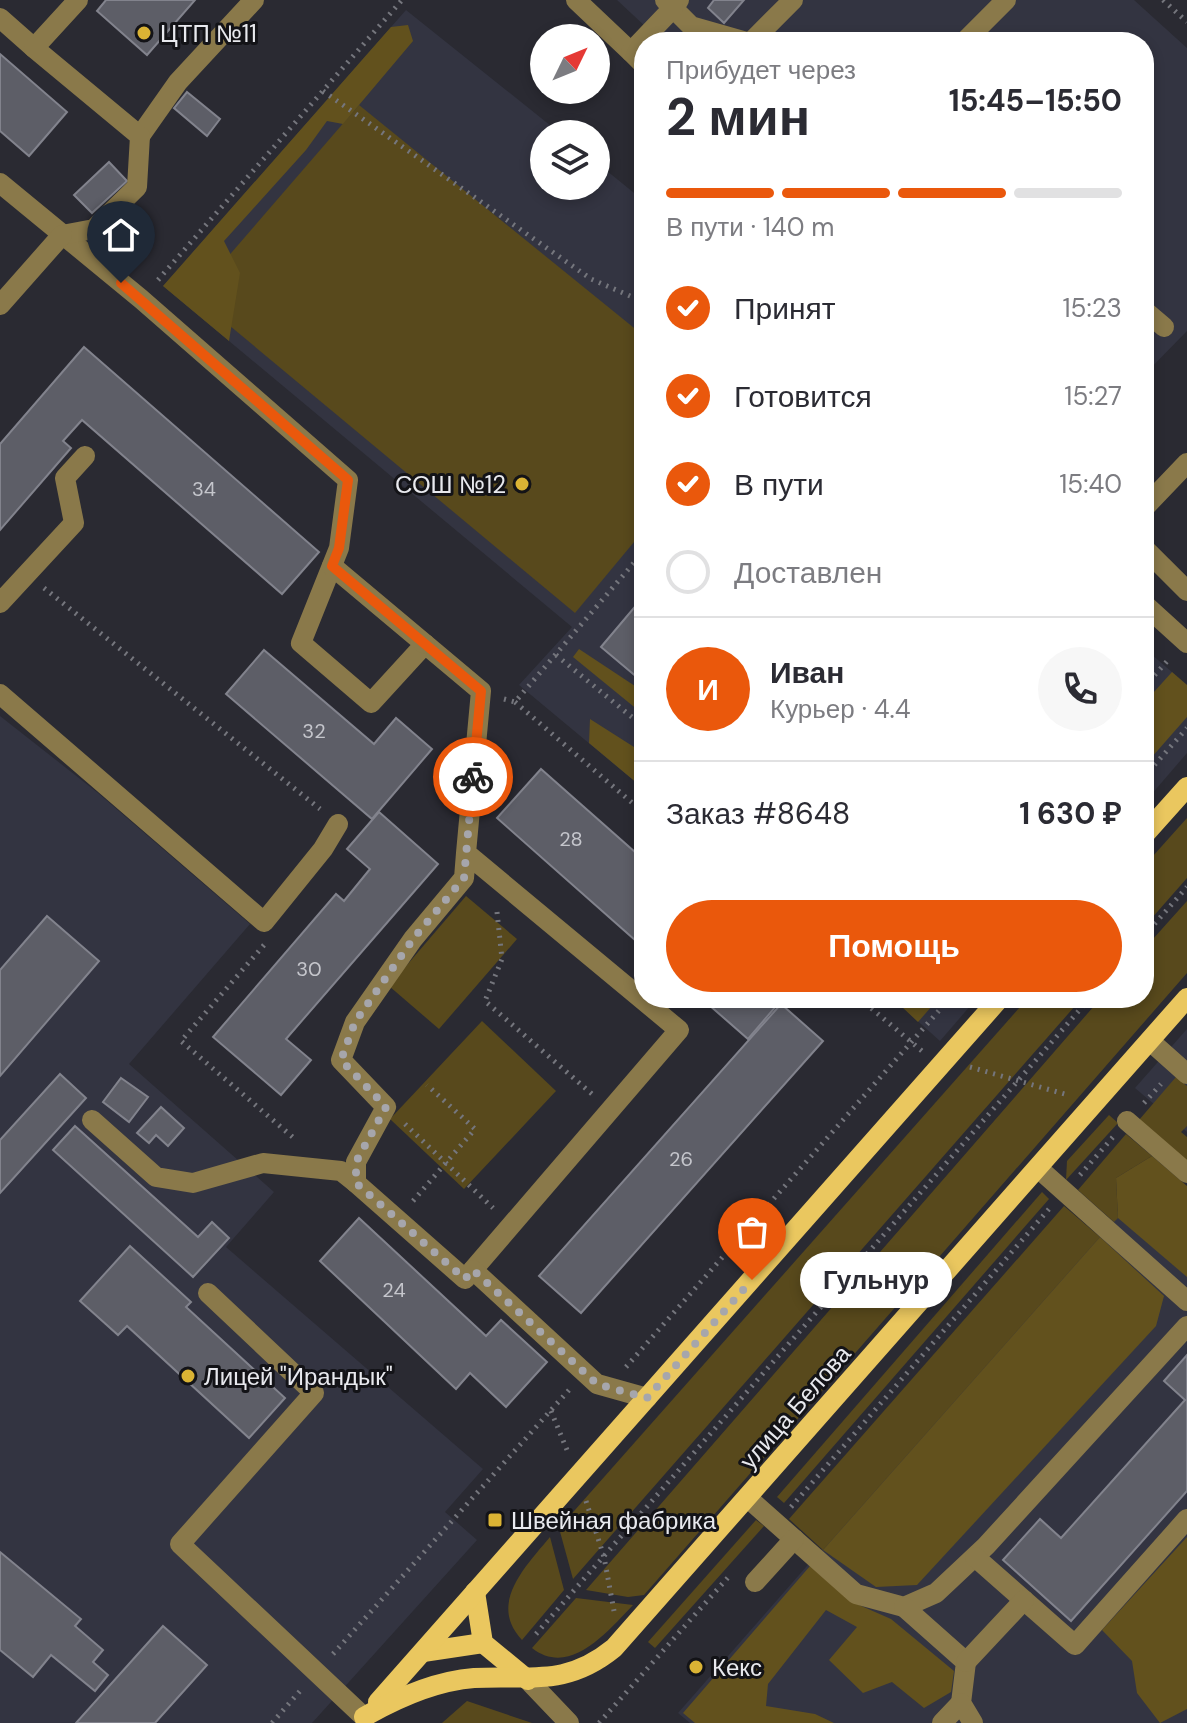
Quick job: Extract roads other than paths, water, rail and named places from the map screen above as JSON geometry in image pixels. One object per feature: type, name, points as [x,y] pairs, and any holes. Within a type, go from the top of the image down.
[{"type":"main road","points":[[1154,824],[1187,787]]},
{"type":"main road","name":"улица Белова","points":[[362,1720],[399,1697],[472,1678],[560,1678],[597,1662],[614,1648],[749,1499],[1187,998]]},
{"type":"main road","points":[[362,1720],[991,1008]]},
{"type":"main road","points":[[475,1592],[483,1643],[528,1680]]},
{"type":"main road","points":[[423,1652],[483,1643]]},
{"type":"street","points":[[34,48],[78,0]]},
{"type":"street","points":[[0,305],[62,235],[94,229],[137,187],[140,136],[178,82],[254,0]]},
{"type":"street","points":[[576,0],[634,55]]},
{"type":"street","points":[[759,32],[793,0]]},
{"type":"street","points":[[974,32],[1006,0]]},
{"type":"street","points":[[654,32],[672,3],[691,26],[713,32]]},
{"type":"street","points":[[0,18],[140,136]]},
{"type":"street","points":[[0,183],[141,299],[348,480],[339,548],[301,643],[371,703],[425,644]]},
{"type":"street","points":[[1154,318],[1164,327]]},
{"type":"street","points":[[0,603],[74,523],[65,478],[85,456]]},
{"type":"street","points":[[1154,498],[1187,463]]},
{"type":"street","points":[[1154,558],[1187,591]]},
{"type":"street","points":[[332,566],[481,691],[464,878],[413,939],[355,1022],[341,1060],[386,1107],[356,1162],[356,1183]]},
{"type":"street","points":[[1154,614],[1185,643]]},
{"type":"street","points":[[0,694],[264,922],[323,849],[338,824]]},
{"type":"street","points":[[466,853],[634,993]]},
{"type":"street","points":[[92,1120],[156,1177],[193,1183],[263,1163],[341,1171],[465,1279],[679,1030],[652,1008]]},
{"type":"street","points":[[1150,1041],[1182,1070]]},
{"type":"street","points":[[1127,1121],[1187,1173]]},
{"type":"street","points":[[1038,1168],[1187,1300]]},
{"type":"street","points":[[473,1270],[597,1384],[647,1398]]},
{"type":"street","points":[[208,1293],[314,1393],[180,1544],[317,1673],[362,1720]]},
{"type":"street","points":[[904,1607],[936,1593],[975,1557],[1187,1326]]},
{"type":"street","points":[[749,1499],[856,1594],[904,1607],[966,1662]]},
{"type":"street","points":[[975,1557],[1075,1645],[1187,1519]]},
{"type":"street","points":[[755,1582],[794,1539]]},
{"type":"street","points":[[942,1723],[961,1703],[966,1662],[1024,1600]]},
{"type":"street","points":[[528,1680],[569,1723]]},
{"type":"street","points":[[961,1703],[973,1723]]},
{"type":"place","name":"ЦТП №11","points":[[144,33]]},
{"type":"place","name":"СОШ №12","points":[[522,484]]},
{"type":"place","name":"Гульнур","points":[[752,1280]]},
{"type":"place","name":"Лицей \"Ирандык\"","points":[[188,1376]]},
{"type":"place","name":"Швейная фабрика","points":[[495,1520]]},
{"type":"place","name":"Кекс","points":[[696,1667]]}]
